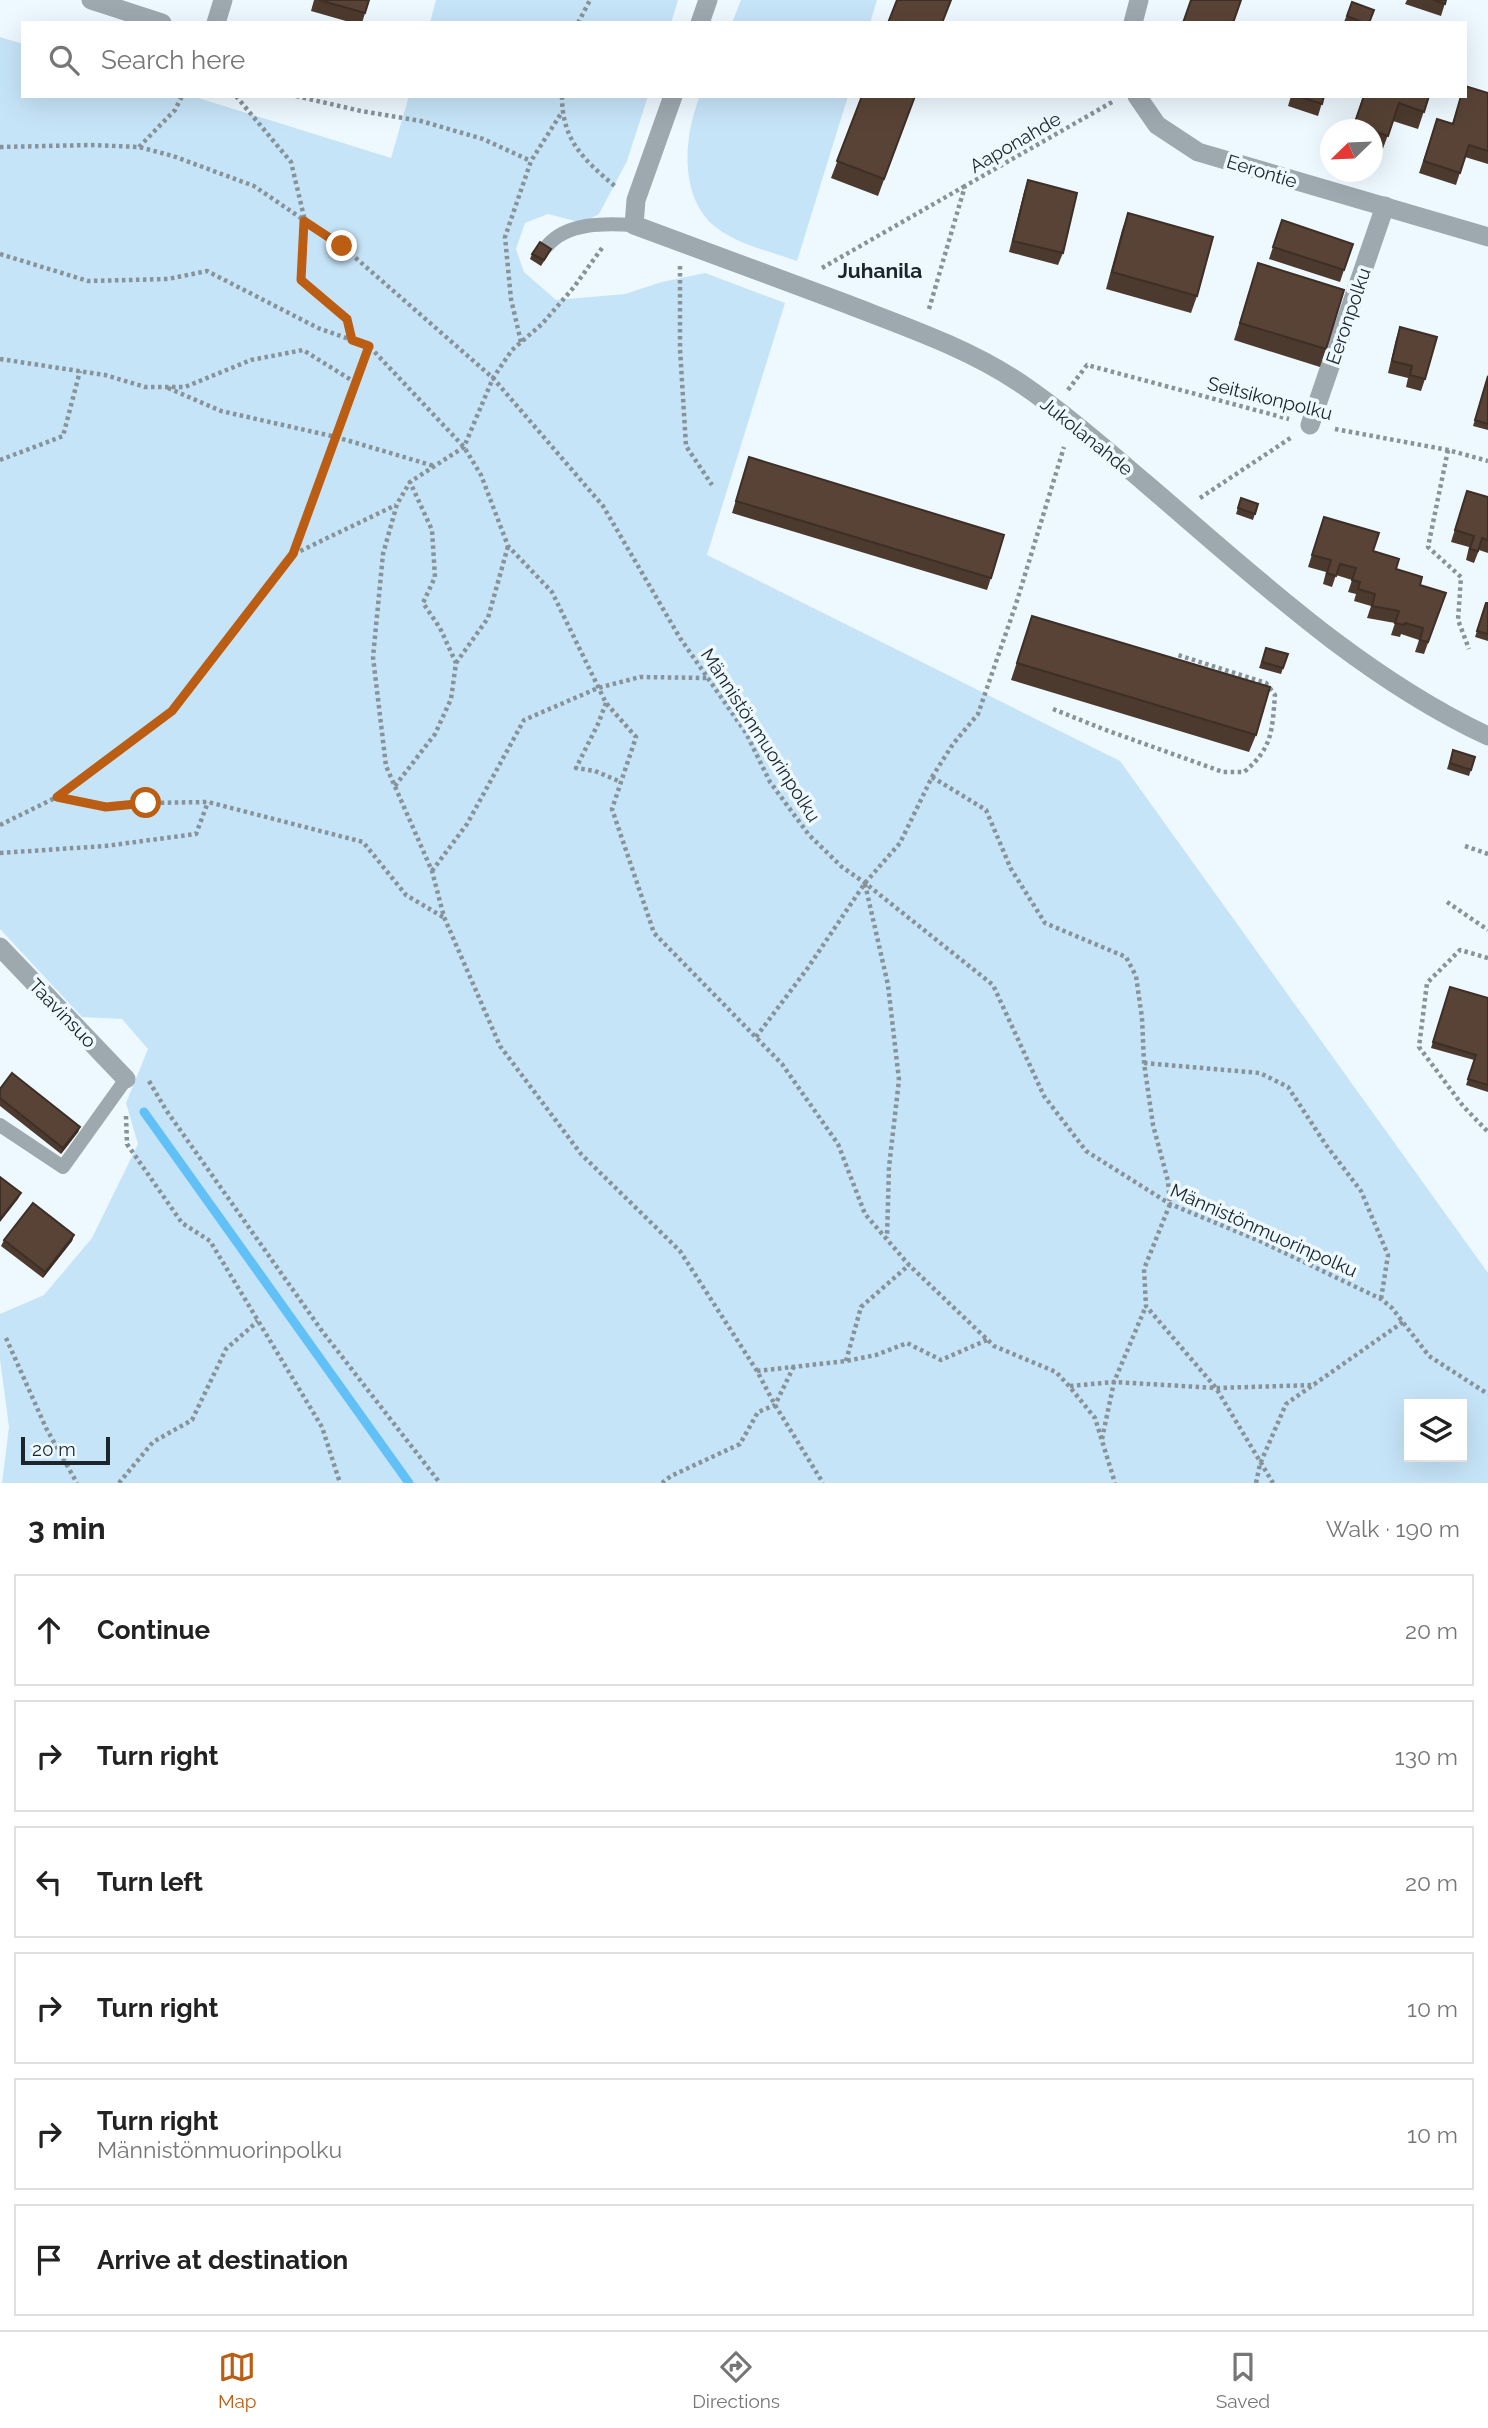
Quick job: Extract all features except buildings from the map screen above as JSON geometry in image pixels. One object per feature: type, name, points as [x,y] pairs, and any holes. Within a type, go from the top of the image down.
[{"type":"street","points":[[91,0],[156,21]]},
{"type":"street","points":[[217,21],[223,0]]},
{"type":"street","points":[[701,21],[708,0]]},
{"type":"street","points":[[1134,21],[1139,0]]},
{"type":"street","points":[[634,225],[636,200],[672,98]]},
{"type":"street","name":"Eerontie","points":[[1138,98],[1157,125],[1198,152],[1488,237]]},
{"type":"street","name":"Eeronpolku","points":[[1310,425],[1385,206]]},
{"type":"street","name":"Jukolanahde","points":[[634,225],[940,339],[1018,382],[1077,424],[1246,570],[1340,646],[1456,721],[1488,736]]},
{"type":"street","name":"Taavinsuo","points":[[0,947],[126,1079]]},
{"type":"lane","points":[[547,246],[553,239],[570,231],[601,223],[634,225]]},
{"type":"lane","points":[[0,1125],[63,1167],[126,1079]]},
{"type":"path","points":[[579,21],[590,0]]},
{"type":"path","points":[[139,147],[175,110],[181,98]]},
{"type":"path","points":[[238,98],[291,162],[304,221],[301,280],[347,319],[352,340]]},
{"type":"path","points":[[305,98],[421,121],[482,139],[531,161]]},
{"type":"path","points":[[562,98],[562,112],[571,142],[591,166],[636,200]]},
{"type":"path","name":"Aaponahde","points":[[927,317],[965,186],[1119,98]]},
{"type":"path","points":[[521,342],[511,299],[505,237],[531,161],[562,112]]},
{"type":"path","name":"Männistönmuorinpolku","points":[[0,147],[139,147],[173,156],[254,186],[342,246],[493,378],[603,506],[680,638],[747,733],[770,782],[809,835],[842,867],[993,985],[1044,1097],[1086,1151],[1170,1204],[1262,1242],[1381,1299],[1429,1356],[1488,1394]]},
{"type":"path","points":[[794,284],[965,186]]},
{"type":"path","points":[[634,225],[600,250],[542,324],[512,350],[493,378],[464,447],[410,482],[397,504],[383,554],[373,657],[386,766],[432,871],[444,917],[500,1046],[581,1154],[680,1251],[757,1371],[823,1483]]},
{"type":"path","points":[[680,242],[680,349],[686,446],[712,485]]},
{"type":"path","points":[[0,254],[88,281],[169,279],[208,271],[318,328],[369,346],[464,447],[481,475],[508,546],[552,592],[606,703],[636,737],[612,809],[654,933],[782,1064],[838,1144],[865,1214],[909,1265],[993,1346],[1056,1372],[1069,1386],[1095,1418],[1115,1483]]},
{"type":"path","points":[[0,825],[57,797],[172,711],[293,554],[369,346]]},
{"type":"path","points":[[0,359],[105,375],[145,387],[185,387],[251,360],[303,350],[356,383]]},
{"type":"path","name":"Seitsikonpolku","points":[[1062,397],[1087,365],[1310,425],[1448,450],[1488,461]]},
{"type":"path","points":[[0,460],[63,436],[80,371]]},
{"type":"path","points":[[164,387],[221,411],[336,437],[435,466]]},
{"type":"path","points":[[1178,511],[1310,425]]},
{"type":"path","points":[[756,1037],[807,969],[865,883],[900,843],[932,777],[953,744],[978,714],[1016,604],[1067,440]]},
{"type":"path","points":[[1448,450],[1428,547],[1461,577],[1458,620],[1469,649]]},
{"type":"path","points":[[410,482],[432,530],[435,577],[423,603],[440,628],[456,663]]},
{"type":"path","points":[[293,554],[397,504]]},
{"type":"path","points":[[395,787],[435,734],[451,699],[456,663],[488,618],[508,546]]},
{"type":"path","points":[[1053,709],[1223,772],[1244,772],[1261,758],[1272,730],[1275,695],[1266,683],[1178,654]]},
{"type":"path","points":[[432,871],[467,824],[524,720],[598,688],[640,677],[708,678]]},
{"type":"path","points":[[606,703],[576,768],[595,771],[621,782]]},
{"type":"path","points":[[932,777],[986,810],[1011,869],[1045,923],[1126,957],[1136,976],[1153,1125],[1168,1181],[1170,1204],[1144,1269],[1146,1306],[1114,1382],[1102,1440]]},
{"type":"path","points":[[57,797],[106,807],[208,802],[363,842],[406,895],[444,917]]},
{"type":"path","points":[[0,853],[105,846],[196,834],[208,802]]},
{"type":"path","points":[[1465,846],[1488,855]]},
{"type":"path","points":[[865,883],[888,985],[899,1080],[889,1167],[887,1238]]},
{"type":"path","points":[[1447,902],[1488,930]]},
{"type":"path","points":[[1488,958],[1461,950],[1427,983],[1419,1047],[1463,1106],[1488,1132]]},
{"type":"path","points":[[1144,1063],[1260,1073],[1287,1087],[1361,1191],[1388,1255],[1381,1299]]},
{"type":"path","points":[[147,1077],[166,1110],[322,1331],[440,1483]]},
{"type":"path","points":[[126,1079],[127,1144],[182,1223],[209,1241],[322,1427],[340,1483]]},
{"type":"path","points":[[846,1361],[861,1307],[909,1265]]},
{"type":"path","points":[[1146,1306],[1216,1388],[1273,1483]]},
{"type":"path","points":[[119,1483],[153,1442],[192,1420],[226,1349],[258,1321]]},
{"type":"path","points":[[1256,1483],[1260,1464],[1286,1404],[1403,1322]]},
{"type":"path","points":[[6,1338],[46,1427],[76,1483]]},
{"type":"path","points":[[757,1371],[846,1361],[876,1355],[907,1343],[941,1360],[987,1340]]},
{"type":"path","points":[[662,1483],[671,1476],[740,1444],[758,1412],[775,1405],[794,1366]]},
{"type":"path","points":[[1069,1386],[1114,1382],[1216,1388],[1315,1385]]},
{"type":"shaded area","points":[[436,0],[678,0],[672,21],[431,21]]},
{"type":"shaded area","points":[[741,0],[877,0],[871,21],[733,21]]},
{"type":"shaded area","points":[[0,37],[21,43],[21,98],[198,98],[391,158],[408,98],[647,98],[627,161],[599,214],[583,223],[548,214],[525,223],[516,249],[524,272],[556,300],[625,294],[662,282],[705,273],[785,303],[707,555],[1120,761],[1488,1273],[1488,1483],[2,1483],[9,1427],[0,1359],[0,1314],[44,1295],[92,1238],[138,1144],[126,1103],[148,1049],[122,1019],[82,1017],[0,929]]},
{"type":"shaded area","points":[[699,98],[847,98],[797,261],[731,237],[712,224],[701,211],[689,180],[688,145]]},
{"type":"waterway","points":[[144,1112],[409,1483]]},
{"type":"district","name":"Juhanila","points":[[880,270]]},
{"type":"route","points":[[146,803],[106,807],[57,797],[172,711],[293,554],[369,346],[352,340],[347,319],[301,280],[304,221],[342,246]]}]
